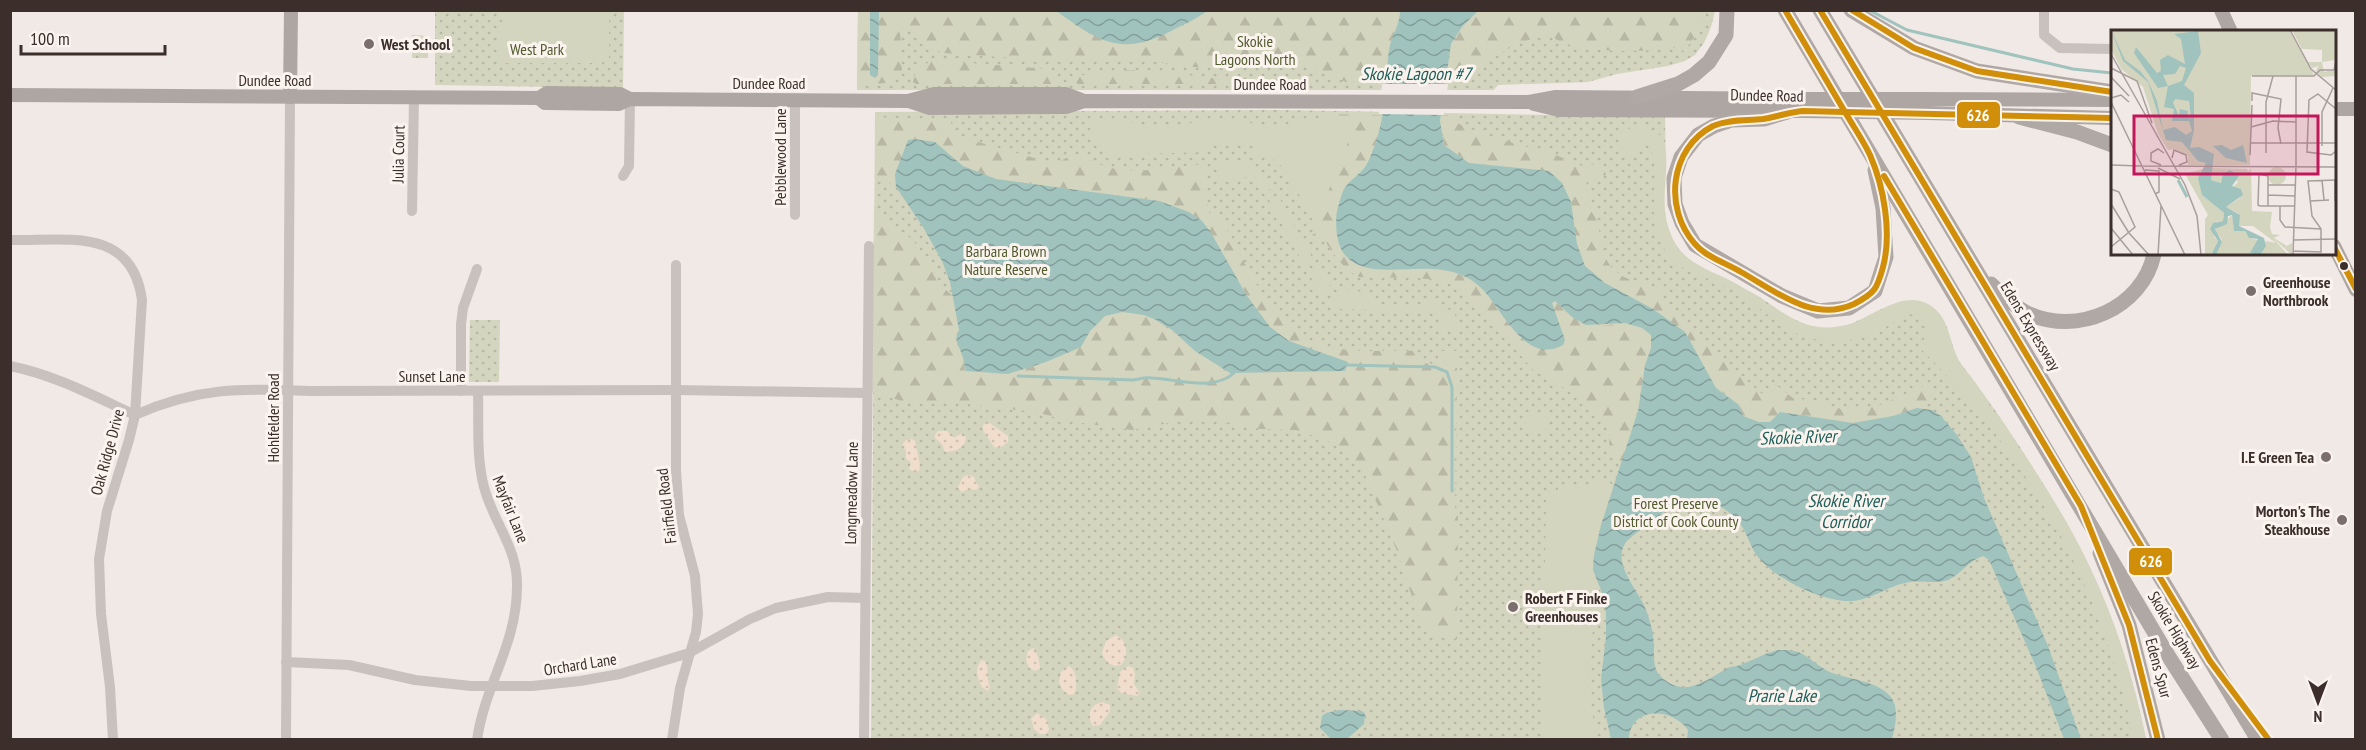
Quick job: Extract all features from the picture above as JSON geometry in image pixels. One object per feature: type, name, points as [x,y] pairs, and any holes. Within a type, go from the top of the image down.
[{"type":"highway","points":[[1637,97],[1678,84],[1694,75],[1709,62],[1726,35],[1727,10]]},
{"type":"highway","points":[[1785,10],[2081,506]]},
{"type":"highway","name":"Edens Expressway","points":[[1820,10],[2210,660]]},
{"type":"highway","points":[[1851,10],[1914,48],[1977,71],[2111,92]]},
{"type":"highway","points":[[1795,107],[1764,119],[1732,120],[1698,135],[1681,157],[1674,178],[1675,204],[1682,224],[1695,245],[1782,296],[1818,311],[1848,308],[1875,291],[1887,257],[1883,208],[1872,156]]},
{"type":"highway","points":[[2019,117],[2077,132],[2111,145]]},
{"type":"highway","points":[[1975,268],[2004,297],[2028,313],[2061,322],[2091,319],[2117,307],[2139,288],[2152,266],[2154,255]]},
{"type":"highway","name":"Edens Spur","points":[[2081,506],[2129,625],[2158,740]]},
{"type":"highway","name":"Skokie Highway","points":[[2081,506],[2169,657],[2222,740]]},
{"type":"highway","points":[[2210,660],[2269,740]]},
{"type":"highway","name":"Skokie Highway","points":[[2210,660],[2258,740]]},
{"type":"main road","points":[[290,97],[291,10]]},
{"type":"main road","points":[[2221,10],[2230,30]]},
{"type":"main road","name":"Dundee Road","points":[[10,95],[539,98],[545,103],[619,104],[630,99],[908,100],[933,94],[1066,94],[1084,102],[1529,102],[1556,97],[1637,97],[1928,113],[2111,118]]},
{"type":"main road","name":"Dundee Road","points":[[1529,102],[1559,110],[1795,107],[1919,99],[2111,100]]},
{"type":"main road","points":[[2336,250],[2355,290]]},
{"type":"street","points":[[2044,10],[2044,35],[2060,48],[2111,49]]},
{"type":"street","name":"Hohlfelder Road","points":[[286,740],[290,97]]},
{"type":"street","name":"Julia Court","points":[[412,211],[414,98]]},
{"type":"street","points":[[623,176],[629,166],[630,99]]},
{"type":"street","name":"Pebblewood Lane","points":[[795,100],[795,215]]},
{"type":"street","name":"Oak Ridge Drive","points":[[10,240],[93,242],[115,249],[129,262],[140,286],[142,300],[135,415],[107,512],[99,559],[101,614],[110,687],[113,740]]},
{"type":"street","name":"Longmeadow Lane","points":[[864,740],[870,246]]},
{"type":"street","name":"Fairfield Road","points":[[672,740],[680,688],[696,632],[697,597],[679,515],[676,470],[676,265]]},
{"type":"street","points":[[461,391],[462,316],[467,293],[477,270]]},
{"type":"street","points":[[10,366],[74,385],[135,415]]},
{"type":"street","name":"Sunset Lane","points":[[135,415],[164,402],[198,393],[243,389],[867,393]]},
{"type":"street","name":"Mayfair Lane","points":[[477,740],[481,714],[499,671],[516,619],[517,585],[512,551],[488,501],[480,469],[478,392]]},
{"type":"street","name":"Orchard Lane","points":[[286,662],[349,664],[441,684],[491,687],[532,686],[620,674],[689,653],[750,619],[776,608],[828,597],[865,598]]},
{"type":"green space","name":"West Park","points":[[435,11],[624,11],[623,88],[435,85]]},
{"type":"green space","points":[[505,11],[609,11],[609,58],[602,63],[499,63],[499,33]]},
{"type":"green space","name":"Skokie Lagoons North","points":[[858,11],[1707,11],[1710,13],[1710,11],[1715,11],[1704,43],[1695,55],[1685,61],[1588,82],[1498,85],[1494,90],[857,90]]},
{"type":"green space","points":[[858,11],[870,11],[870,75],[872,78],[878,75],[879,11],[1056,11],[1088,33],[1115,44],[1207,11],[1400,11],[1400,17],[1391,44],[1385,82],[1346,82],[1300,65],[1193,67],[1156,62],[1059,61],[944,53],[932,48],[900,27],[902,73],[893,80],[876,84],[857,83]]},
{"type":"green space","points":[[1478,11],[1704,11],[1701,28],[1686,49],[1686,53],[1674,48],[1631,51],[1586,48],[1564,43],[1546,34],[1520,43],[1500,54],[1461,84],[1446,81],[1454,42]]},
{"type":"green space","points":[[412,35],[428,36],[428,58],[412,58]]},
{"type":"green space","points":[[933,60],[1047,69],[1057,73],[1060,84],[916,84],[913,82],[916,69]]},
{"type":"green space","points":[[1121,70],[1146,70],[1220,79],[1275,76],[1279,81],[1277,84],[1078,84],[1074,81],[1075,76]]},
{"type":"green space","name":"Forest Preserve District of Cook County","points":[[1285,110],[1665,117],[1664,200],[1669,229],[1684,255],[1697,265],[1758,296],[1794,319],[1814,327],[1836,328],[1848,325],[1884,307],[1909,301],[1921,302],[1933,308],[1947,326],[1961,364],[2033,467],[2090,568],[2123,652],[2146,739],[871,740],[875,112]]},
{"type":"green space","points":[[1317,114],[1382,115],[1371,159],[1341,196],[1337,213],[1336,224],[1340,244],[1351,260],[1359,266],[1380,270],[1426,267],[1450,271],[1466,277],[1487,294],[1515,331],[1564,340],[1552,303],[1555,301],[1572,317],[1600,326],[1625,323],[1642,328],[1651,334],[1651,348],[1645,365],[1638,411],[1622,466],[1611,451],[1610,425],[1549,377],[1535,372],[1471,299],[1453,285],[1437,280],[1417,278],[1359,277],[1343,265],[1322,237],[1316,240],[1312,235],[1319,231],[1329,189],[1343,158],[1345,132]]},
{"type":"green space","points":[[1441,115],[1456,115],[1459,124],[1488,136],[1556,155],[1577,165],[1589,166],[1602,161],[1606,175],[1587,181],[1586,185],[1594,208],[1604,256],[1610,265],[1616,272],[1632,281],[1663,290],[1658,298],[1717,351],[1714,354],[1766,397],[1776,385],[1793,398],[1817,401],[1842,409],[1863,409],[1878,406],[1928,384],[1935,390],[1935,395],[1917,408],[1893,416],[1853,423],[1823,420],[1759,422],[1743,416],[1739,405],[1716,388],[1684,332],[1653,309],[1605,283],[1585,266],[1577,243],[1571,202],[1562,183],[1549,171],[1469,163],[1444,145]]},
{"type":"green space","points":[[875,117],[950,120],[957,136],[1055,164],[1068,157],[1084,153],[1095,162],[1124,170],[1205,164],[1208,211],[1213,217],[1222,220],[1265,298],[1295,330],[1313,341],[1334,348],[1365,351],[1417,351],[1421,363],[1457,368],[1455,514],[1458,516],[1457,639],[1438,636],[1419,618],[1397,551],[1366,477],[1344,451],[1326,440],[1295,430],[1261,429],[1194,418],[1132,430],[1068,421],[1036,412],[958,403],[905,402],[872,392],[874,205],[894,227],[912,239],[927,259],[941,286],[953,296],[959,330],[955,337],[956,342],[962,354],[965,370],[970,372],[976,370],[1008,374],[1046,362],[1081,347],[1090,331],[1105,316],[1122,312],[1144,315],[1156,320],[1230,373],[1345,371],[1348,363],[1289,341],[1270,327],[1247,296],[1210,231],[1159,201],[996,179],[963,166],[944,148],[895,174],[896,187],[875,174]]},
{"type":"green space","points":[[1090,119],[1129,119],[1135,126],[1140,127],[1178,128],[1201,119],[1237,119],[1265,127],[1282,126],[1298,120],[1323,119],[1339,125],[1348,141],[1329,189],[1319,232],[1296,189],[1290,191],[1287,186],[1293,182],[1290,177],[1263,151],[1258,158],[1253,155],[1256,148],[1227,142],[1208,144],[1209,150],[1206,152],[1113,155],[1102,150],[1095,142]]},
{"type":"green space","points":[[1646,127],[1663,137],[1666,149],[1665,211],[1667,224],[1678,248],[1698,265],[1735,283],[1797,321],[1811,326],[1828,327],[1850,324],[1906,300],[1926,303],[1940,314],[1961,364],[2060,511],[2088,563],[2123,649],[2146,739],[2134,739],[2103,630],[2056,528],[2027,480],[1995,434],[1920,348],[1927,332],[1924,321],[1908,314],[1878,331],[1860,337],[1842,341],[1819,340],[1792,331],[1735,291],[1678,264],[1662,244],[1656,229],[1654,219],[1655,172],[1652,151],[1647,144],[1639,143],[1634,158],[1627,161],[1622,151],[1620,130]]},
{"type":"green space","points":[[1234,160],[1259,172],[1271,183],[1272,188],[1265,192],[1256,177],[1217,179],[1217,164],[1221,161]]},
{"type":"green space","points":[[1272,196],[1280,199],[1313,259],[1312,264],[1305,267],[1268,198]]},
{"type":"green space","points":[[1321,269],[1333,280],[1323,296],[1309,275]]},
{"type":"green space","points":[[1346,290],[1364,292],[1377,304],[1418,305],[1426,300],[1437,301],[1455,314],[1457,330],[1445,332],[1439,327],[1439,312],[1340,309],[1332,303],[1337,295]]},
{"type":"green space","points":[[470,320],[500,320],[499,382],[469,382]]},
{"type":"green space","points":[[1438,351],[1467,353],[1465,356],[1458,356],[1458,368],[1438,364]]},
{"type":"green space","points":[[1526,412],[1547,413],[1546,430],[1526,430]]},
{"type":"green space","points":[[1592,479],[1603,479],[1615,486],[1601,525],[1593,558],[1598,589],[1588,670],[1589,694],[1597,739],[1541,739],[1542,564],[1545,564],[1546,500],[1548,492],[1556,491],[1562,485],[1588,486]]},
{"type":"sand","points":[[988,422],[1008,436],[1008,442],[1000,448],[994,447],[983,430],[983,425]]},
{"type":"sand","points":[[938,431],[947,431],[954,438],[961,434],[966,437],[964,444],[959,449],[945,452],[942,444],[935,438]]},
{"type":"sand","points":[[906,440],[915,441],[920,465],[919,471],[915,472],[909,469],[911,462],[906,459],[906,451],[902,445]]},
{"type":"sand","points":[[973,476],[979,487],[976,490],[969,489],[961,492],[958,487],[963,477]]},
{"type":"sand","points":[[1116,635],[1122,639],[1126,649],[1125,659],[1118,666],[1109,664],[1102,653],[1106,641]]},
{"type":"sand","points":[[1033,648],[1040,666],[1040,669],[1035,671],[1030,668],[1027,660],[1028,651]]},
{"type":"sand","points":[[982,660],[987,665],[990,687],[988,691],[982,687],[978,676],[977,669]]},
{"type":"sand","points":[[1069,666],[1074,671],[1076,683],[1074,694],[1070,695],[1064,692],[1059,682],[1061,672]]},
{"type":"sand","points":[[1128,666],[1133,668],[1135,674],[1134,684],[1140,693],[1137,696],[1121,693],[1117,688],[1120,672]]},
{"type":"sand","points":[[1102,702],[1110,705],[1110,711],[1100,725],[1093,726],[1090,711]]},
{"type":"sand","points":[[1037,713],[1047,720],[1049,730],[1046,734],[1040,734],[1034,729],[1031,719]]},
{"type":"water","points":[[870,11],[879,11],[878,75],[875,78],[870,75]]},
{"type":"water","points":[[1056,11],[1207,11],[1156,38],[1126,44],[1099,38]]},
{"type":"water","points":[[1400,11],[1478,11],[1462,27],[1451,44],[1440,121],[1444,145],[1469,163],[1549,171],[1562,183],[1571,202],[1577,244],[1585,266],[1605,283],[1653,309],[1685,332],[1716,388],[1739,405],[1743,416],[1759,422],[1770,422],[1780,412],[1853,423],[1893,416],[1917,408],[1932,410],[1941,416],[1971,457],[1984,498],[2048,646],[2081,739],[2064,739],[2036,667],[1989,560],[1983,556],[1945,581],[1902,584],[1854,601],[1834,599],[1798,587],[1775,573],[1758,557],[1739,522],[1732,515],[1711,502],[1693,499],[1677,503],[1669,508],[1631,537],[1623,548],[1623,566],[1643,602],[1653,633],[1655,666],[1661,677],[1674,685],[1690,687],[1728,668],[1774,651],[1798,652],[1828,671],[1878,687],[1890,696],[1896,711],[1892,739],[1687,739],[1688,730],[1681,722],[1663,714],[1653,714],[1636,720],[1631,728],[1629,739],[1611,739],[1604,708],[1601,679],[1606,637],[1606,613],[1604,598],[1593,570],[1594,555],[1601,525],[1638,411],[1645,365],[1651,348],[1651,335],[1642,328],[1625,323],[1586,325],[1572,317],[1555,301],[1552,303],[1565,340],[1563,345],[1550,349],[1538,348],[1518,334],[1485,292],[1468,278],[1450,271],[1431,269],[1374,269],[1358,265],[1345,255],[1337,234],[1337,211],[1344,189],[1366,166],[1376,141],[1383,112],[1390,45]]},
{"type":"water","points":[[908,140],[935,142],[963,166],[996,179],[1159,201],[1189,212],[1202,221],[1210,231],[1247,296],[1270,327],[1289,341],[1348,362],[1345,371],[1230,373],[1195,351],[1172,330],[1156,320],[1144,315],[1122,312],[1105,316],[1090,331],[1081,347],[1046,362],[1008,374],[966,371],[957,340],[959,330],[950,282],[942,261],[923,227],[896,187],[895,174]]},
{"type":"water","points":[[1339,710],[1362,711],[1365,714],[1364,724],[1347,739],[1331,739],[1320,728],[1322,716]]},
{"type":"pier","points":[[1382,84],[1448,84],[1444,115],[1379,114]]},
{"type":"waterway","points":[[1869,10],[1907,30],[2073,69],[2111,73]]},
{"type":"waterway","points":[[1344,365],[1435,367],[1447,372],[1452,387],[1452,491]]},
{"type":"waterway","points":[[1018,376],[1133,380],[1150,378],[1206,383],[1226,379],[1234,373]]},
{"type":"transit line","name":"626","points":[[1785,10],[1845,112]]},
{"type":"transit line","name":"626","points":[[1820,10],[2210,661],[2269,740]]},
{"type":"transit line","name":"626","points":[[1852,10],[1914,48],[1977,71],[2111,92]]},
{"type":"transit line","name":"626","points":[[1803,111],[1845,112],[1870,155],[1883,196],[1887,240],[1879,281],[1867,297],[1839,309],[1824,310],[1795,302],[1710,256],[1695,244],[1685,229],[1678,213],[1675,197],[1680,164],[1688,149],[1699,136],[1713,126],[1725,122],[1763,119],[1803,111]]},
{"type":"transit line","name":"626","points":[[1845,112],[2111,118]]},
{"type":"transit line","name":"626","points":[[1884,176],[2081,506],[2129,625],[2158,740]]},
{"type":"transit line","name":"626","points":[[2336,251],[2356,289]]},
{"type":"place","name":"West School","points":[[369,44]]},
{"type":"place","name":"Greenhouse Northbrook","points":[[2251,291]]},
{"type":"place","name":"I.E Green Tea","points":[[2326,457]]},
{"type":"place","name":"Morton's The Steakhouse","points":[[2342,520]]},
{"type":"place","name":"Robert F Finke Greenhouses","points":[[1513,607]]},
{"type":"water label","name":"Skokie Lagoon #7","points":[[1416,73]]},
{"type":"water label","name":"Skokie River","points":[[1798,437]]},
{"type":"water label","name":"Skokie River Corridor","points":[[1846,510]]},
{"type":"water label","name":"Prarie Lake","points":[[1782,695]]},
{"type":"park label","name":"Barbara Brown Nature Reserve","points":[[1006,260]]}]
